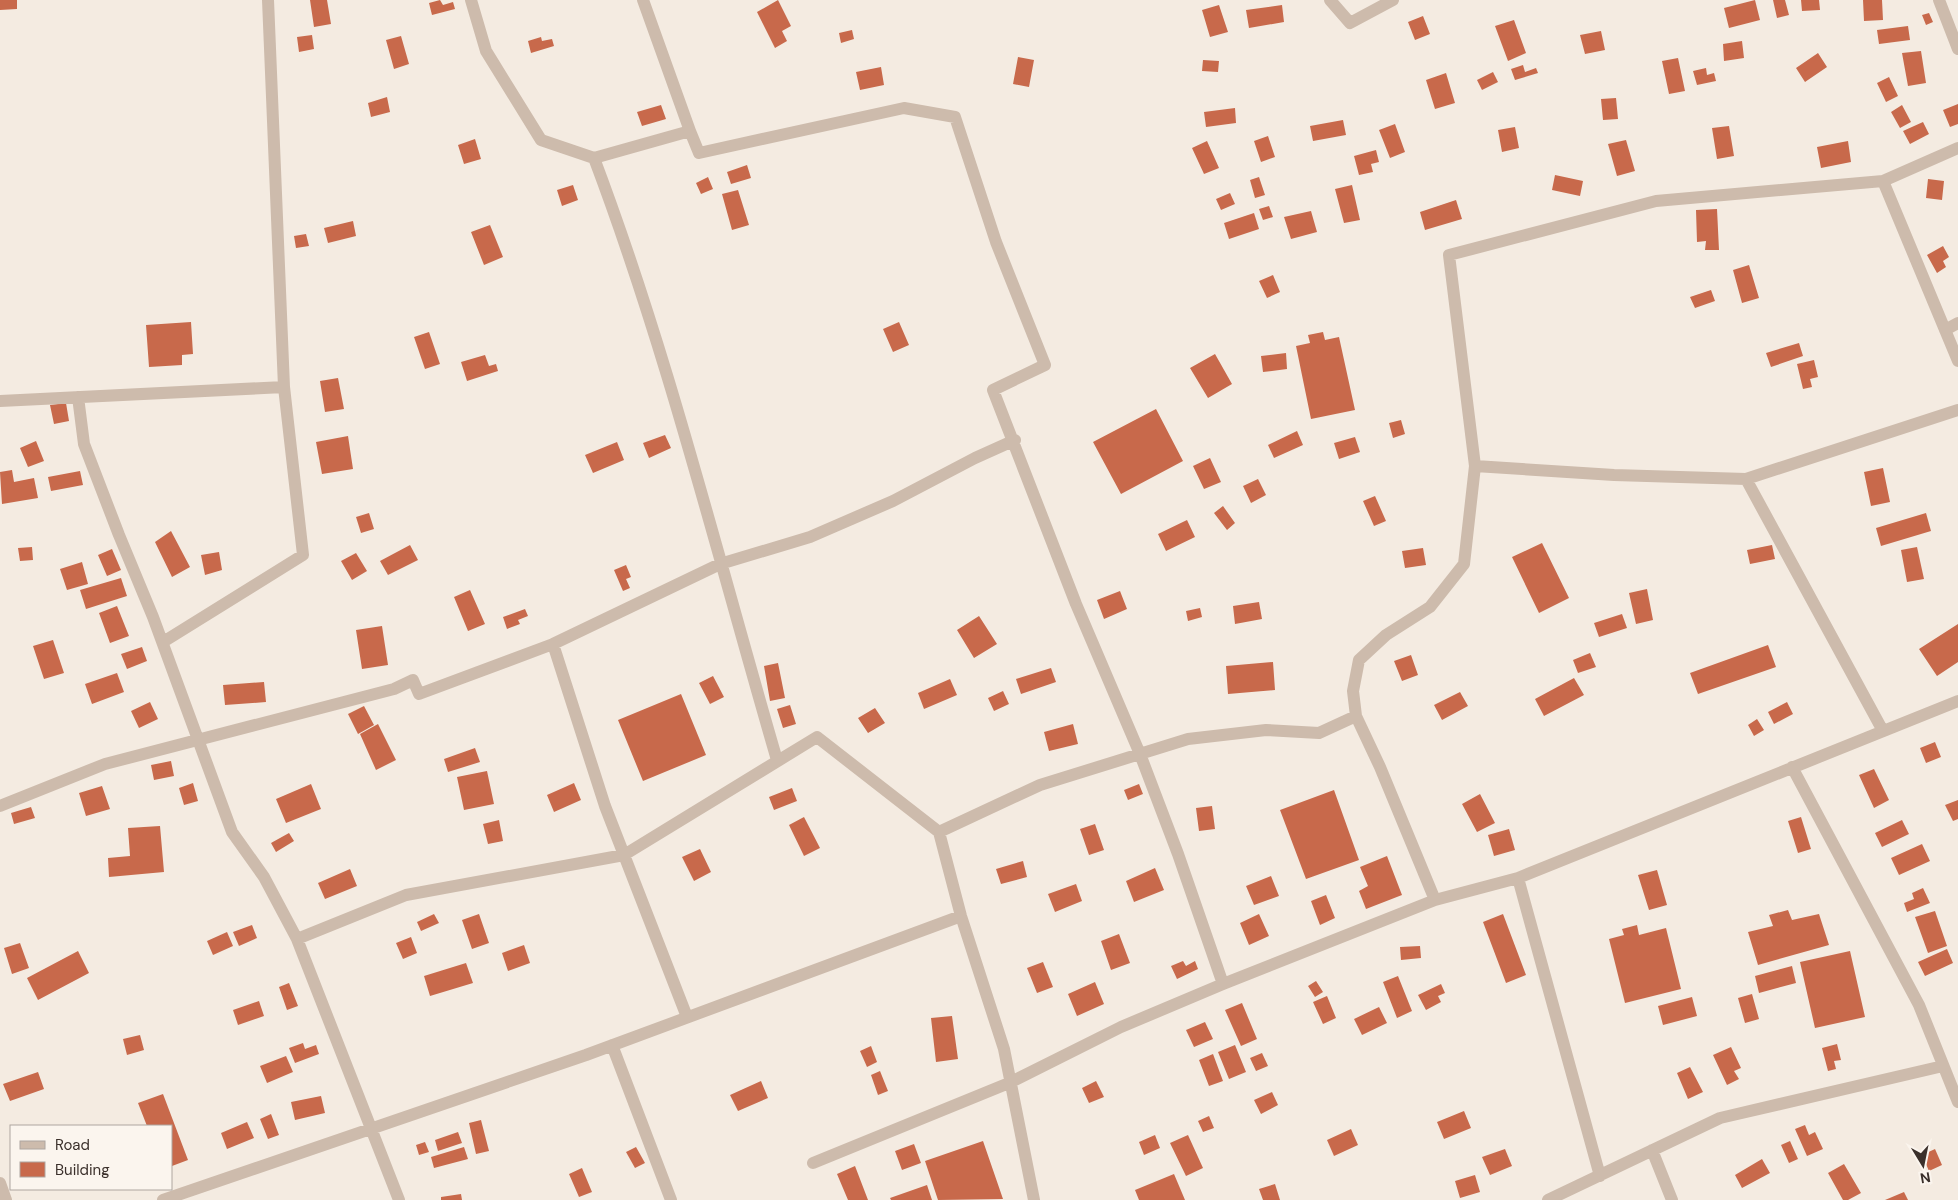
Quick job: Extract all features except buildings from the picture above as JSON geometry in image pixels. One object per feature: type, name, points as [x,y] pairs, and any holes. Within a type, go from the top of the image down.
[{"type":"street","points":[[163,642],[303,555],[284,387],[268,0]]},
{"type":"street","points":[[471,0],[486,51],[541,140],[594,158],[690,131]]},
{"type":"street","points":[[643,0],[699,153],[904,108],[956,117],[996,242],[1045,365],[994,390],[1015,440],[1076,604],[1140,754],[1178,854],[1223,984]]},
{"type":"street","points":[[1330,0],[1350,23],[1393,0]]},
{"type":"street","points":[[1939,0],[1958,49]]},
{"type":"street","points":[[1435,900],[1380,767],[1356,716],[1353,691],[1359,660],[1386,634],[1430,607],[1464,564],[1475,466],[1450,255],[1656,201],[1884,181],[1958,148]]},
{"type":"street","points":[[594,158],[629,251],[702,488],[720,564],[777,760]]},
{"type":"street","points":[[1884,181],[1958,361]]},
{"type":"street","points":[[1945,330],[1958,323]]},
{"type":"street","points":[[0,402],[284,387]]},
{"type":"street","points":[[78,397],[84,444],[163,642],[232,832],[264,877],[297,939],[400,1200]]},
{"type":"street","points":[[1475,466],[1614,475],[1746,478],[1958,410]]},
{"type":"street","points":[[0,806],[105,764],[394,689],[413,680],[420,694],[553,644],[720,564],[810,537],[893,501],[974,458],[1015,440]]},
{"type":"street","points":[[1746,478],[1882,731]]},
{"type":"street","points":[[553,644],[605,806],[687,1017]]},
{"type":"street","points":[[812,1163],[1009,1083],[1121,1027],[1223,984],[1435,900],[1518,878],[1958,700]]},
{"type":"street","points":[[938,832],[1040,785],[1188,739],[1232,732],[1266,730],[1319,733],[1356,716]]},
{"type":"street","points":[[297,939],[406,895],[624,855],[817,737],[938,832],[961,916],[1004,1049],[1009,1083],[1034,1200]]},
{"type":"street","points":[[1792,767],[1919,1005],[1958,1102]]},
{"type":"street","points":[[1518,878],[1600,1176]]},
{"type":"street","points":[[163,1200],[612,1045],[961,916]]},
{"type":"street","points":[[612,1045],[671,1200]]},
{"type":"street","points":[[1548,1200],[1720,1118],[1943,1066]]},
{"type":"street","points":[[1652,1150],[1672,1200]]},
{"type":"street","points":[[0,1183],[6,1200]]}]
